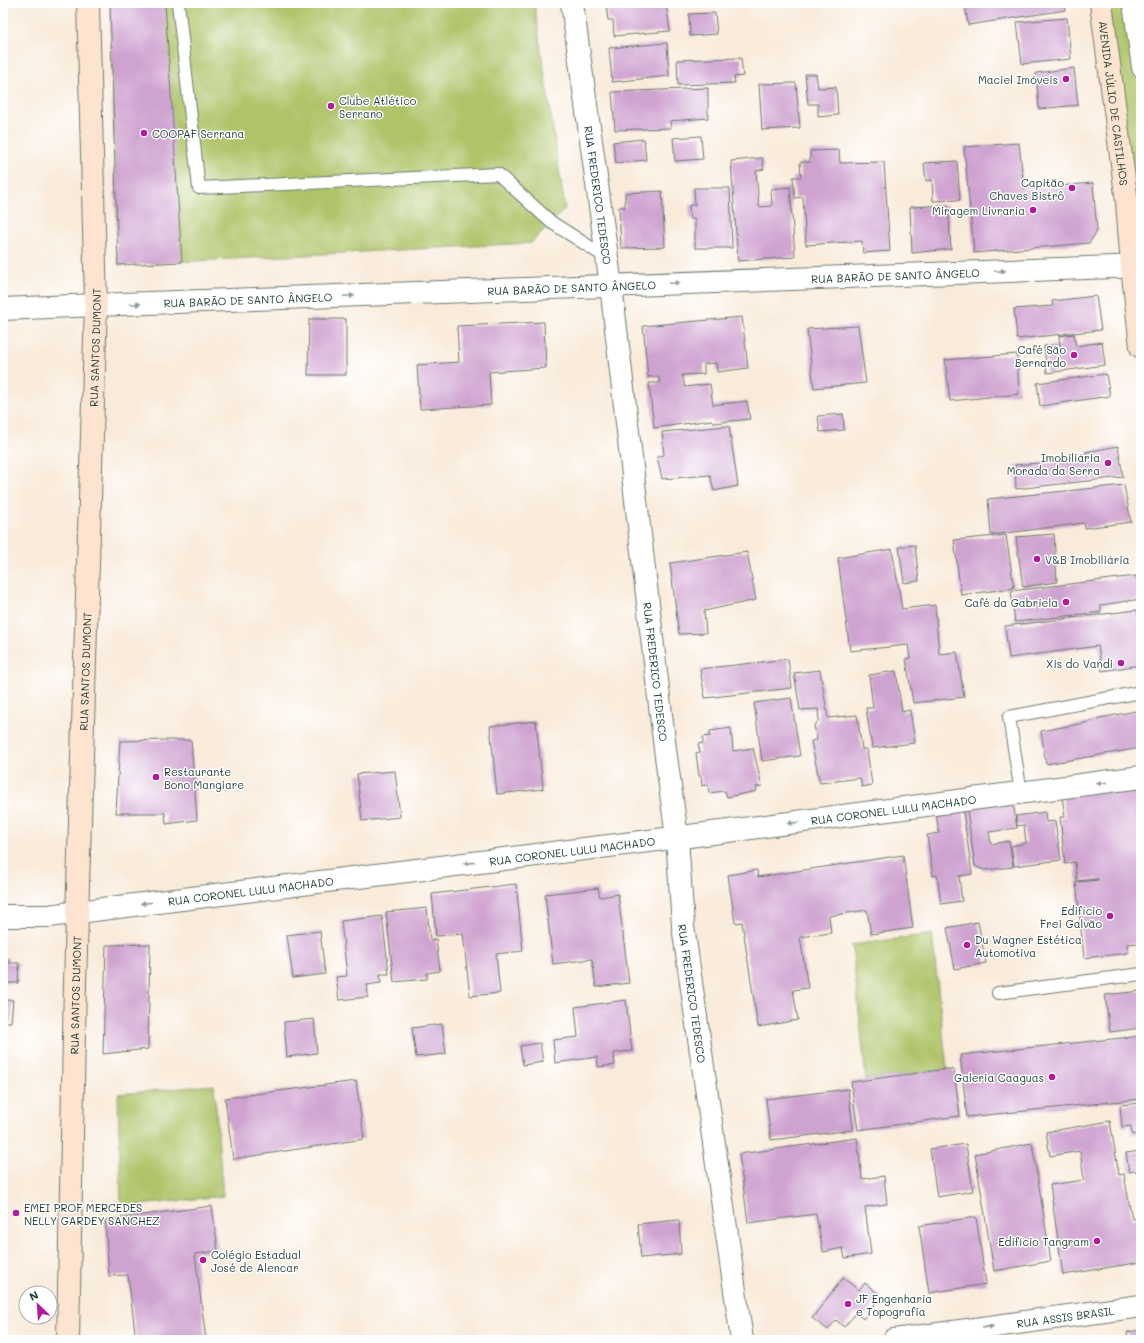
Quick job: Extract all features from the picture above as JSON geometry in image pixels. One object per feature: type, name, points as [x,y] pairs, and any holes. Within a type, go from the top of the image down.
[{"type":"main road","name":"RUA SANTOS DUMONT","points":[[68,1340],[75,991],[96,305],[88,3]]},
{"type":"main road","name":"AVENIDA JÚLIO DE CASTILHOS","points":[[1101,3],[1134,202],[1141,346]]},
{"type":"street","name":"RUA FREDERICO TEDESCO","points":[[572,3],[611,286],[664,741],[677,837],[683,926],[742,1340]]},
{"type":"street","points":[[1132,3],[1141,68]]},
{"type":"street","name":"RUA BARÃO DE SANTO ÂNGELO","points":[[3,309],[1136,266]]},
{"type":"street","name":"RUA CORONEL LULU MACHADO","points":[[3,916],[49,916],[1141,778]]},
{"type":"street","name":"RUA ASSIS BRASIL","points":[[894,1340],[1141,1306]]},
{"type":"lane","points":[[178,3],[199,188],[498,174],[551,222],[607,258]]},
{"type":"lane","points":[[1021,793],[1009,717],[1141,692]]},
{"type":"lane","points":[[998,993],[1141,974]]},
{"type":"green space","name":"Clube Atlético Serrano","points":[[110,3],[534,3],[565,209],[531,243],[118,265]]},
{"type":"green space","points":[[1101,3],[1141,3],[1141,202],[1127,202]]},
{"type":"green space","points":[[932,934],[947,1069],[866,1080],[852,945]]},
{"type":"green space","points":[[214,1085],[223,1196],[121,1207],[118,1094]]},
{"type":"building","name":"COOPAF Serrana","points":[[110,3],[165,3],[182,262],[118,265]]},
{"type":"building","points":[[606,3],[666,3],[670,31],[614,36],[613,20],[608,20]]},
{"type":"building","points":[[965,3],[1065,3],[1066,10],[968,25]]},
{"type":"building","points":[[715,13],[717,34],[690,36],[689,14]]},
{"type":"building","points":[[1067,18],[1071,59],[1022,64],[1017,22]]},
{"type":"building","points":[[667,43],[669,76],[612,82],[609,48]]},
{"type":"building","points":[[741,58],[743,76],[734,77],[735,83],[678,85],[677,60]]},
{"type":"building","points":[[1074,68],[1078,105],[1039,109],[1036,73]]},
{"type":"building","points":[[805,74],[816,74],[818,88],[836,87],[838,115],[818,117],[818,104],[808,104]]},
{"type":"building","points":[[796,83],[800,128],[762,130],[759,84]]},
{"type":"building","points":[[708,88],[708,118],[670,121],[671,128],[615,130],[612,92]]},
{"type":"building","points":[[701,136],[703,159],[675,161],[673,138]]},
{"type":"building","points":[[644,139],[646,160],[616,163],[613,142]]},
{"type":"building","name":"Miragem Livraria","points":[[1019,143],[1024,189],[1093,183],[1097,231],[1089,243],[974,253],[964,147]]},
{"type":"building","points":[[839,150],[840,163],[884,162],[890,251],[863,253],[862,241],[806,245],[803,197],[795,198],[793,177],[801,177],[800,162],[810,162],[810,151]]},
{"type":"building","points":[[762,158],[764,169],[756,171],[759,207],[772,206],[771,189],[790,187],[795,257],[738,261],[731,161]]},
{"type":"building","points":[[957,161],[960,200],[933,201],[932,180],[926,181],[924,163]]},
{"type":"building","points":[[694,188],[730,188],[732,248],[695,248],[695,219],[690,219],[689,205],[695,205]]},
{"type":"building","points":[[662,191],[665,247],[621,248],[619,207],[625,207],[625,193]]},
{"type":"building","points":[[948,205],[951,249],[912,253],[910,207]]},
{"type":"building","points":[[1096,296],[1101,330],[1017,339],[1014,309],[1053,306],[1052,301]]},
{"type":"building","points":[[742,317],[748,368],[717,372],[716,363],[704,364],[704,374],[682,375],[685,387],[710,384],[713,405],[747,401],[750,419],[713,423],[712,420],[654,428],[649,383],[660,383],[659,377],[648,377],[643,326]]},
{"type":"building","points":[[309,319],[346,319],[346,375],[308,375]]},
{"type":"building","points":[[544,322],[546,368],[489,372],[491,405],[420,409],[417,365],[459,362],[457,326]]},
{"type":"building","points":[[858,326],[866,383],[814,388],[807,329]]},
{"type":"building","name":"Café São Bernardo","points":[[1074,334],[1076,346],[1102,342],[1105,365],[1047,373],[1044,346],[1060,345],[1059,336]]},
{"type":"building","points":[[1017,354],[1019,394],[950,401],[945,360]]},
{"type":"building","points":[[1106,374],[1110,396],[1040,406],[1037,383]]},
{"type":"building","points":[[843,414],[844,430],[820,432],[818,416]]},
{"type":"building","points":[[729,426],[738,486],[714,491],[710,475],[662,479],[657,457],[664,455],[662,432]]},
{"type":"building","points":[[1118,446],[1123,477],[1016,489],[1015,465],[1086,459],[1086,452]]},
{"type":"building","points":[[1124,485],[1131,522],[1085,528],[1084,523],[991,535],[988,499]]},
{"type":"building","name":"V&B Imobiliária","points":[[1054,534],[1057,582],[1023,587],[1016,537]]},
{"type":"building","points":[[1006,535],[1014,588],[961,595],[954,540]]},
{"type":"building","points":[[915,545],[919,581],[904,583],[899,547]]},
{"type":"building","points":[[892,549],[902,609],[935,605],[939,654],[957,652],[964,697],[913,703],[906,659],[910,658],[908,645],[850,651],[838,558]]},
{"type":"building","points":[[747,552],[756,600],[704,611],[706,633],[679,634],[670,563]]},
{"type":"building","name":"Café da Gabriela","points":[[1136,576],[1141,599],[1101,605],[1101,612],[1015,622],[1011,591]]},
{"type":"building","points":[[1137,610],[1141,634],[1141,665],[1102,671],[1098,646],[1009,658],[1005,626]]},
{"type":"building","points":[[788,659],[792,688],[705,698],[700,669]]},
{"type":"building","points":[[820,670],[828,718],[857,715],[862,749],[867,749],[872,785],[862,787],[860,778],[820,783],[811,741],[817,740],[814,726],[819,720],[818,709],[800,710],[794,673]]},
{"type":"building","points":[[896,671],[902,712],[910,710],[915,743],[872,748],[866,708],[873,708],[869,675]]},
{"type":"building","points":[[791,698],[800,756],[762,761],[754,703]]},
{"type":"building","points":[[1141,710],[1141,748],[1046,764],[1041,731],[1090,722],[1100,718]]},
{"type":"building","points":[[536,721],[543,789],[497,794],[490,726]]},
{"type":"building","points":[[731,728],[733,751],[753,748],[762,786],[756,787],[757,791],[727,797],[725,791],[709,793],[708,784],[702,786],[696,753],[700,752],[698,744],[703,743],[703,737],[710,736],[710,731]]},
{"type":"building","name":"Restaurante Bono Mangiare","points":[[191,740],[197,820],[166,824],[165,813],[116,813],[120,741]]},
{"type":"building","points":[[395,771],[400,817],[362,821],[357,774]]},
{"type":"building","points":[[1141,787],[1141,943],[1127,944],[1128,953],[1084,958],[1076,882],[1098,879],[1077,881],[1075,862],[1065,864],[1060,817],[1065,817],[1062,796]]},
{"type":"building","points":[[1012,796],[1017,828],[989,832],[991,844],[1009,841],[1013,867],[984,870],[975,866],[966,803]]},
{"type":"building","points":[[962,805],[972,874],[959,876],[962,901],[941,904],[937,875],[933,876],[927,835],[939,833],[935,808]]},
{"type":"building","points":[[1045,812],[1046,822],[1055,821],[1061,860],[1014,866],[1011,846],[1026,843],[1024,825],[1017,826],[1016,816]]},
{"type":"building","points":[[903,855],[913,928],[871,934],[867,910],[829,916],[831,933],[800,937],[808,988],[793,990],[798,1020],[758,1027],[742,922],[735,923],[728,875],[757,870],[758,877]]},
{"type":"building","points":[[516,884],[523,951],[496,954],[500,993],[470,996],[463,934],[436,936],[432,894]]},
{"type":"building","points":[[598,888],[600,897],[618,894],[629,983],[596,987],[592,959],[553,964],[545,894]]},
{"type":"building","points":[[427,908],[430,940],[436,939],[440,971],[427,973],[427,979],[394,982],[386,912]]},
{"type":"building","points":[[382,916],[389,974],[380,974],[381,983],[367,985],[368,997],[339,1000],[336,977],[347,976],[341,921]]},
{"type":"building","name":"Du Wagner Estética Automotiva","points":[[978,922],[986,963],[955,969],[947,928]]},
{"type":"building","points":[[320,931],[325,974],[293,978],[287,935]]},
{"type":"building","points":[[150,944],[148,1049],[103,1054],[106,945]]},
{"type":"building","points":[[3,958],[8,958],[8,963],[19,963],[18,983],[3,983]]},
{"type":"building","points":[[1141,991],[1141,1028],[1110,1032],[1105,995]]},
{"type":"building","points":[[3,1000],[13,1000],[11,1022],[3,1022]]},
{"type":"building","points":[[626,1000],[632,1051],[614,1053],[615,1065],[598,1067],[597,1057],[555,1063],[553,1040],[578,1037],[575,1007]]},
{"type":"building","points":[[314,1019],[317,1053],[287,1057],[284,1022]]},
{"type":"building","points":[[442,1024],[446,1054],[416,1057],[412,1028]]},
{"type":"building","name":"Galeria Caaguas","points":[[1141,1036],[1141,1099],[967,1117],[960,1055]]},
{"type":"building","points":[[540,1043],[543,1062],[523,1065],[520,1046]]},
{"type":"building","points":[[3,1047],[7,1047],[4,1079],[3,1079]]},
{"type":"building","points":[[947,1069],[954,1070],[960,1116],[858,1130],[851,1082]]},
{"type":"building","points":[[356,1081],[364,1139],[233,1159],[225,1098]]},
{"type":"building","points":[[848,1089],[853,1130],[771,1140],[766,1099]]},
{"type":"building","points":[[1141,1103],[1141,1134],[1132,1135],[1131,1126],[1122,1127],[1120,1105]]},
{"type":"building","name":"Edifício Tangram","points":[[1110,1121],[1119,1175],[1124,1174],[1132,1219],[1141,1217],[1141,1262],[1063,1275],[1050,1185],[1084,1180],[1080,1151],[1050,1156],[1046,1132]]},
{"type":"building","points":[[857,1138],[862,1179],[884,1176],[887,1204],[865,1207],[871,1254],[845,1258],[843,1248],[823,1252],[816,1214],[748,1223],[739,1154]]},
{"type":"building","points":[[1032,1143],[1051,1261],[994,1271],[975,1154]]},
{"type":"building","points":[[966,1144],[973,1191],[937,1197],[930,1149]]},
{"type":"building","points":[[1141,1151],[1141,1170],[1129,1172],[1126,1153]]},
{"type":"building","points":[[212,1206],[218,1251],[195,1254],[206,1340],[136,1340],[128,1275],[109,1276],[105,1220]]},
{"type":"building","points":[[976,1217],[986,1284],[929,1293],[919,1226]]},
{"type":"building","points":[[679,1220],[681,1254],[641,1258],[638,1224]]},
{"type":"building","name":"JF Engenharia e Topografia","points":[[843,1278],[859,1290],[865,1283],[881,1296],[863,1319],[856,1313],[844,1327],[836,1320],[828,1330],[812,1318]]},
{"type":"building","points":[[1141,1330],[1141,1340],[1128,1340],[1127,1332]]},
{"type":"place","name":"Maciel Imóveis","points":[[1066,79]]},
{"type":"place","name":"Clube Atlético Serrano","points":[[331,106]]},
{"type":"place","name":"COOPAF Serrana","points":[[144,133]]},
{"type":"place","name":"Capitão Chaves Bistrô","points":[[1072,188]]},
{"type":"place","name":"Miragem Livraria","points":[[1033,210]]},
{"type":"place","name":"Café São Bernardo","points":[[1074,355]]},
{"type":"place","name":"Imobiliária Morada da Serra","points":[[1108,463]]},
{"type":"place","name":"V&B Imobiliária","points":[[1037,559]]},
{"type":"place","name":"Café da Gabriela","points":[[1066,602]]},
{"type":"place","name":"Xis do Vandi","points":[[1121,663]]},
{"type":"place","name":"Restaurante Bono Mangiare","points":[[156,777]]},
{"type":"place","name":"Edifício Frei Galvão","points":[[1110,916]]},
{"type":"place","name":"Du Wagner Estética Automotiva","points":[[967,945]]},
{"type":"place","name":"Galeria Caaguas","points":[[1052,1077]]},
{"type":"place","name":"EMEI PROF MERCEDES NELLY GARDEY SANCHEZ","points":[[16,1213]]},
{"type":"place","name":"Edifício Tangram","points":[[1097,1241]]},
{"type":"place","name":"Colégio Estadual José de Alencar","points":[[203,1260]]},
{"type":"place","name":"JF Engenharia e Topografia","points":[[848,1304]]}]
